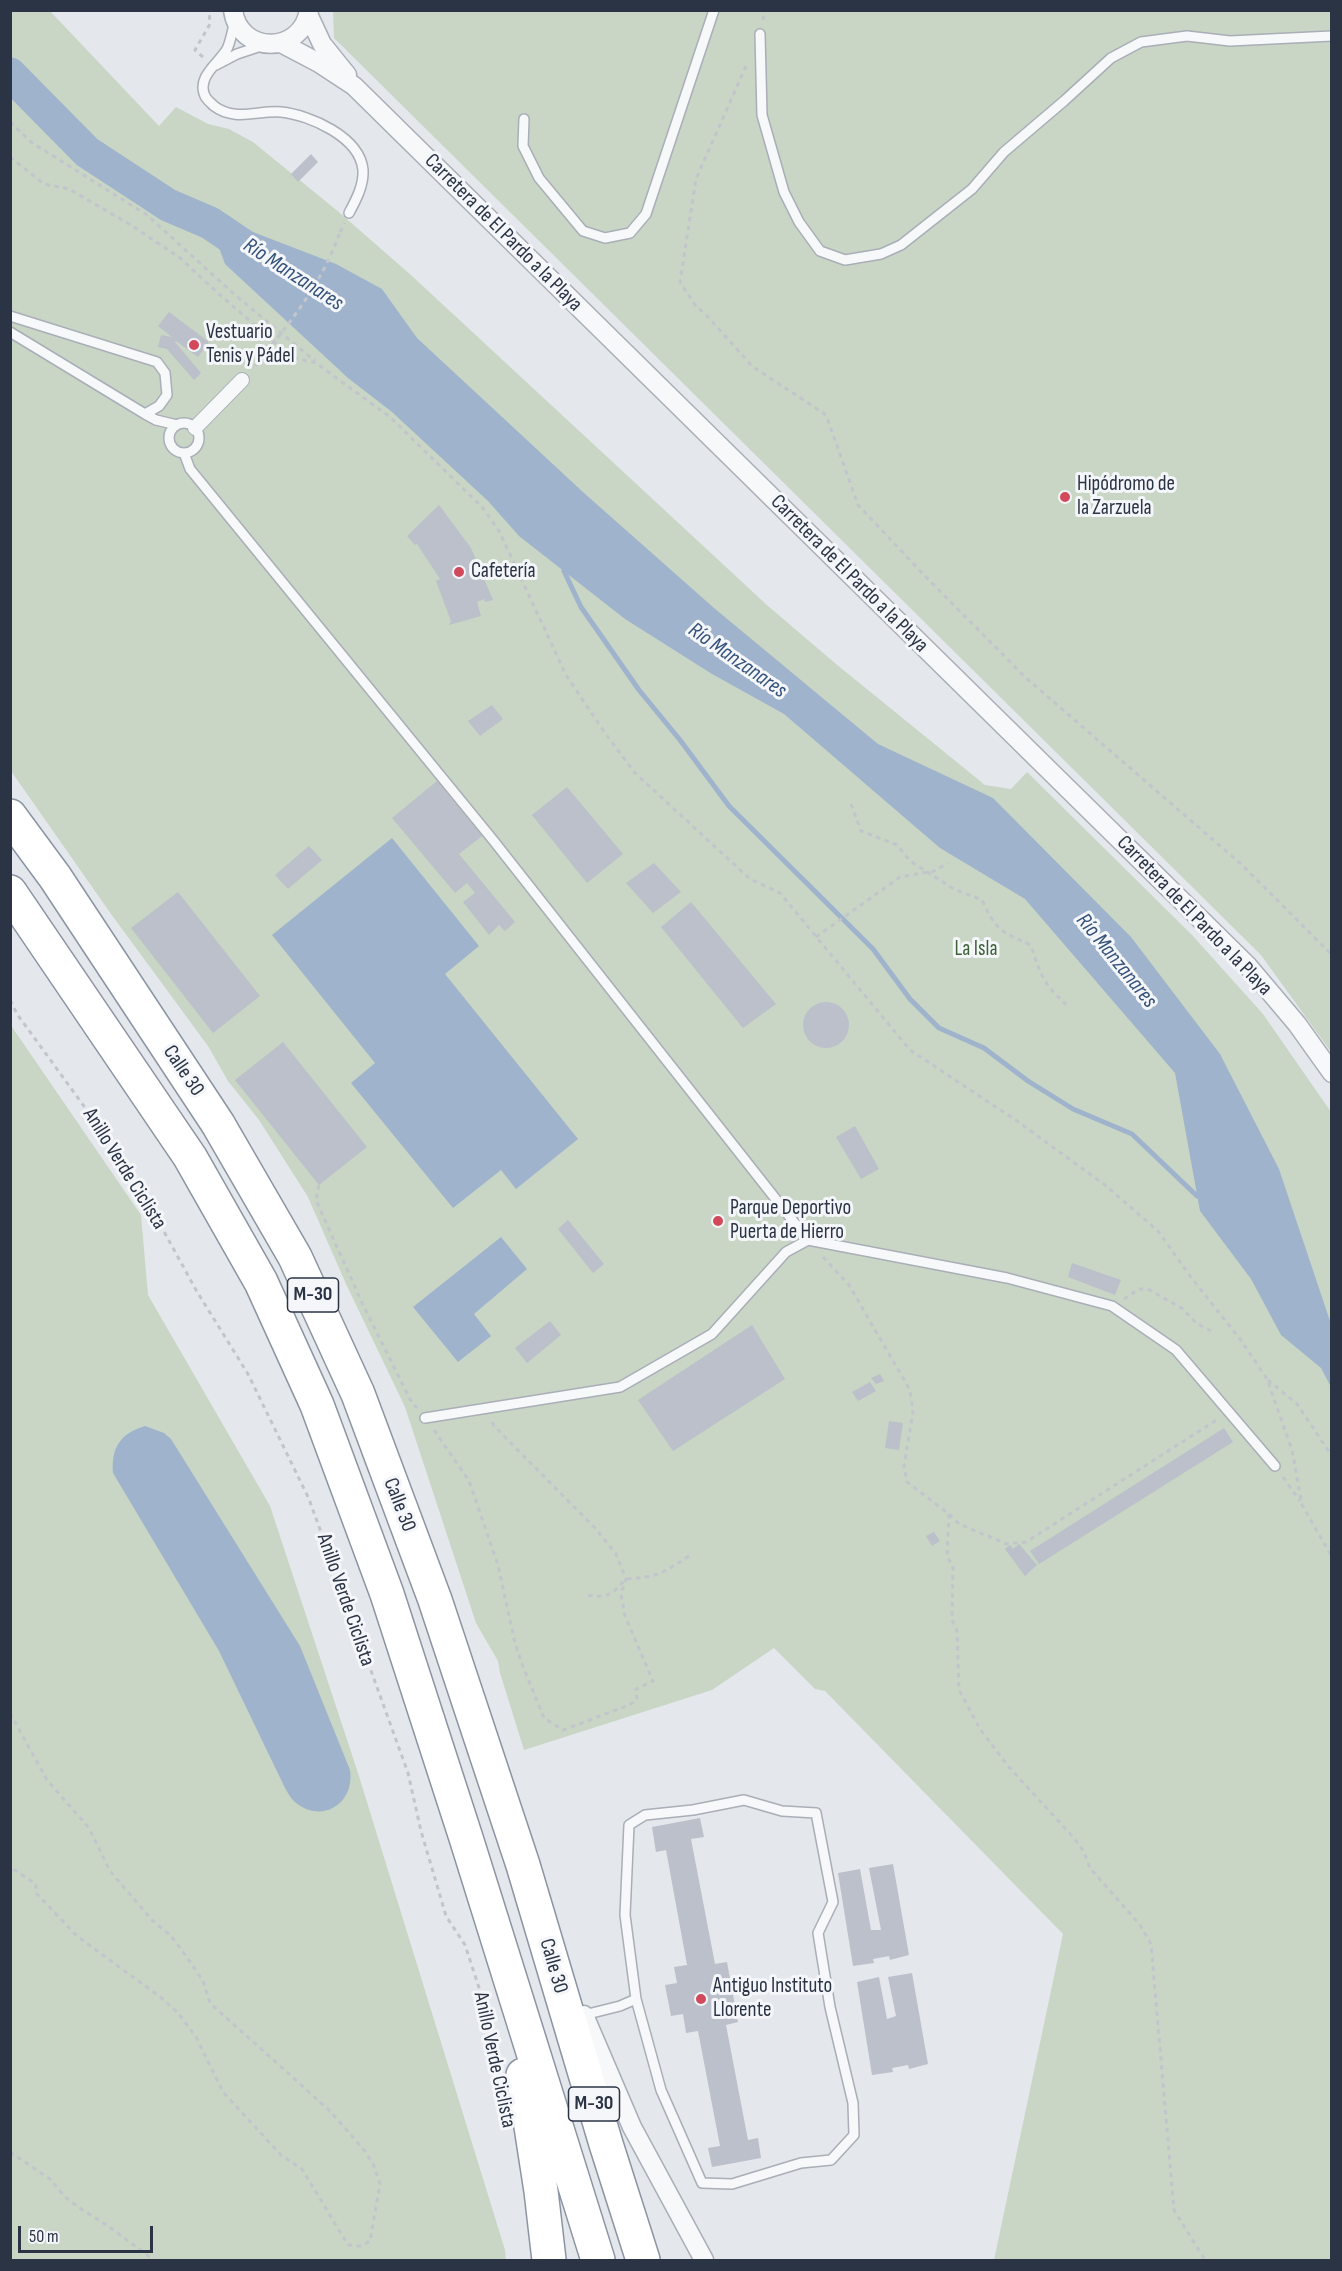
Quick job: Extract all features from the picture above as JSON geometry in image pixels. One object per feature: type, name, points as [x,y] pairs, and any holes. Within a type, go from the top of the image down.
[{"type":"highway","name":"Calle 30","points":[[10,816],[61,887],[218,1125],[295,1257],[358,1394],[435,1600],[523,1865],[643,2260]]},
{"type":"highway","name":"Calle 30","points":[[10,892],[190,1157],[261,1282],[317,1405],[387,1594],[598,2260]]},
{"type":"highway","points":[[467,1841],[473,1915],[526,2085],[549,2260]]},
{"type":"highway","points":[[548,1947],[584,2015]]},
{"type":"street","points":[[273,44],[299,33],[309,12]]},
{"type":"street","name":"Carretera de El Pardo a la Playa","points":[[309,12],[322,44],[354,86]]},
{"type":"street","name":"Carretera de El Pardo a la Playa","points":[[234,15],[247,37],[273,44],[313,60],[354,86],[1248,966],[1297,1024],[1332,1073]]},
{"type":"street","points":[[195,428],[242,380]]},
{"type":"street","points":[[584,2015],[632,2127],[704,2260]]},
{"type":"lane","points":[[524,119],[523,146],[539,178],[583,231],[605,238],[630,233],[646,214],[714,10]]},
{"type":"lane","points":[[234,15],[228,47],[206,74],[203,85],[204,96],[219,110],[231,115],[280,112],[312,120],[333,131],[358,154],[363,171],[362,181],[349,213]]},
{"type":"lane","points":[[760,34],[762,115],[784,192],[799,222],[820,251],[845,260],[881,254],[900,245],[972,189],[1004,152],[1111,58],[1141,42],[1187,36],[1230,41],[1332,36]]},
{"type":"lane","points":[[214,66],[237,54],[273,44]]},
{"type":"lane","points":[[10,316],[157,362],[165,373],[167,395],[159,406],[145,414]]},
{"type":"lane","points":[[10,332],[156,420],[177,425],[186,423],[195,428],[198,442],[193,450],[184,453],[175,450],[169,442],[170,432],[177,425]]},
{"type":"lane","points":[[184,453],[190,469],[493,840],[808,1240]]},
{"type":"lane","points":[[425,1418],[620,1388],[712,1334],[786,1252],[808,1240],[1007,1278],[1112,1306],[1176,1350],[1275,1466]]},
{"type":"lane","points":[[744,1800],[782,1811],[816,1813],[833,1902],[818,1933],[830,2007],[853,2103],[854,2135],[831,2160],[801,2163],[732,2184],[702,2182],[661,2091],[636,1999],[625,1915],[629,1825],[645,1815],[693,1810],[744,1800]]},
{"type":"lane","points":[[584,2015],[620,2006],[636,1999]]},
{"type":"path","points":[[209,10],[210,24],[195,50],[214,66]]},
{"type":"path","points":[[765,10],[760,34],[696,179],[680,282],[695,305],[752,366],[826,415],[858,505],[932,583],[1025,677],[1241,864],[1332,955]]},
{"type":"path","points":[[10,122],[31,142],[147,215],[235,295],[316,363],[390,417],[483,508],[499,531],[566,675],[635,773],[750,879],[780,893],[910,1050],[1017,1120],[1105,1185],[1158,1231],[1240,1339],[1267,1379],[1292,1450],[1302,1504]]},
{"type":"path","points":[[10,157],[44,184],[69,189],[131,225],[180,258],[292,357],[316,363]]},
{"type":"path","points":[[255,366],[314,289],[332,254],[340,232]]},
{"type":"path","points":[[851,804],[861,831],[897,845],[910,861],[954,889],[982,900],[992,921],[1003,933],[1031,945],[1038,968],[1048,988],[1069,1007]]},
{"type":"path","points":[[816,937],[881,888],[900,877],[930,872],[948,863]]},
{"type":"path","name":"Anillo Verde Ciclista","points":[[10,1000],[17,1014],[94,1120],[150,1206],[196,1290],[248,1374],[309,1498],[408,1773],[420,1831],[446,1916],[465,1944],[491,2024],[498,2070]]},
{"type":"path","points":[[318,1185],[316,1200],[363,1305],[411,1401],[469,1481],[498,1565],[515,1643],[522,1664],[544,1718],[562,1730],[629,1705],[637,1700],[636,1689],[653,1681],[625,1616],[621,1594],[626,1579],[616,1554],[595,1528],[494,1426],[490,1408]]},
{"type":"path","points":[[808,1240],[849,1285],[910,1390],[913,1412],[904,1466],[907,1482],[949,1514],[958,1524],[1007,1544],[1026,1542],[1218,1419]]},
{"type":"path","points":[[1112,1306],[1139,1289],[1148,1289],[1183,1309],[1196,1323],[1213,1332]]},
{"type":"path","points":[[1267,1379],[1297,1404],[1332,1456]]},
{"type":"path","points":[[1275,1466],[1302,1504],[1332,1557]]},
{"type":"path","points":[[949,1514],[947,1557],[953,1566],[952,1620],[957,1631],[959,1690],[980,1729],[1001,1757],[1074,1838],[1084,1852],[1090,1868],[1140,1925],[1151,1944],[1174,2210],[1205,2260]]},
{"type":"path","points":[[588,1595],[597,1597],[612,1594],[626,1579],[651,1577],[666,1571],[689,1556]]},
{"type":"path","points":[[10,1713],[47,1780],[89,1828],[110,1871],[152,1920],[171,1936],[186,1956],[203,1981],[210,2003],[329,2110],[365,2151],[374,2166],[380,2184],[370,2241],[361,2246],[348,2246],[302,2169],[280,2155],[223,2092],[196,2037],[179,2014],[163,1999],[77,1936],[36,1893],[36,1884],[10,1867]]},
{"type":"path","points":[[10,2152],[50,2179],[65,2197],[78,2207],[154,2260]]},
{"type":"green space","name":"Parque Deportivo Puerta de Hierro","points":[[49,10],[159,126],[176,107],[208,124],[229,129],[253,142],[340,213],[412,276],[768,606],[985,785],[1011,789],[1027,772],[1192,935],[1263,1014],[1331,1112],[1331,2260],[994,2260],[1063,1934],[825,1691],[815,1689],[774,1648],[712,1690],[524,1750],[498,1661],[476,1623],[405,1407],[346,1284],[308,1197],[259,1120],[228,1081],[208,1046],[111,914],[11,771],[11,11]]},
{"type":"green space","name":"Hipódromo de la Zarzuela","points":[[333,11],[1331,11],[1331,1052],[1261,955],[334,38]]},
{"type":"green space","points":[[10,1024],[141,1215],[148,1295],[270,1506],[358,1773],[505,2250],[506,2260],[11,2260]]},
{"type":"water","points":[[210,223],[253,232],[336,264],[382,289],[417,338],[584,493],[714,608],[878,744],[993,798],[1131,937],[1220,1054],[1279,1169],[1331,1324],[1331,1387],[1321,1368],[1281,1335],[1251,1279],[1200,1211],[1175,1073],[1025,899],[940,848],[784,714],[712,674],[625,619],[519,536],[488,501],[392,412],[348,378],[225,264]]},
{"type":"water","points":[[392,838],[479,946],[445,974],[578,1139],[516,1189],[501,1170],[453,1208],[351,1083],[375,1063],[272,935]]},
{"type":"water","points":[[501,1237],[527,1269],[474,1314],[491,1336],[458,1362],[413,1307]]},
{"type":"water","points":[[145,1426],[164,1433],[171,1439],[300,1646],[350,1770],[347,1792],[335,1807],[317,1811],[306,1809],[290,1796],[219,1651],[113,1473],[114,1456],[119,1442],[130,1433]]},
{"type":"building","points":[[311,154],[318,162],[298,182],[291,174]]},
{"type":"building","name":"Vestuario Tenis y Pádel","points":[[169,312],[209,342],[198,357],[175,342],[201,373],[194,380],[167,349],[158,347],[161,335],[172,337],[158,326]]},
{"type":"building","name":"Cafetería","points":[[439,505],[471,548],[493,600],[485,602],[484,599],[477,602],[481,616],[449,625],[451,621],[436,581],[440,579],[417,544],[415,545],[407,536]]},
{"type":"building","points":[[492,705],[503,719],[480,736],[468,721]]},
{"type":"building","points":[[437,781],[482,836],[459,854],[515,922],[505,931],[499,925],[489,935],[463,902],[475,893],[467,883],[455,893],[392,818]]},
{"type":"building","points":[[567,787],[623,854],[587,883],[532,815]]},
{"type":"building","points":[[309,846],[322,860],[288,889],[275,875]]},
{"type":"building","points":[[654,863],[681,892],[653,913],[626,883]]},
{"type":"building","points":[[178,892],[260,996],[213,1033],[131,928]]},
{"type":"building","points":[[691,902],[776,1004],[743,1028],[661,927]]},
{"type":"building","points":[[826,1002],[842,1009],[849,1025],[842,1041],[826,1048],[810,1041],[803,1025],[810,1009]]},
{"type":"building","points":[[283,1042],[367,1147],[319,1185],[235,1080]]},
{"type":"building","points":[[855,1126],[879,1169],[861,1179],[836,1137]]},
{"type":"building","points":[[568,1220],[604,1264],[593,1273],[558,1229]]},
{"type":"building","points":[[1072,1263],[1121,1280],[1115,1295],[1068,1277]]},
{"type":"building","points":[[550,1321],[561,1335],[527,1363],[515,1348]]},
{"type":"building","points":[[752,1325],[785,1379],[673,1451],[638,1400]]},
{"type":"building","points":[[880,1374],[884,1381],[876,1384],[871,1378]]},
{"type":"building","points":[[870,1382],[876,1391],[858,1401],[852,1392]]},
{"type":"building","points":[[889,1421],[903,1423],[899,1450],[885,1448]]},
{"type":"building","points":[[1224,1428],[1233,1442],[1039,1564],[1030,1551]]},
{"type":"building","points":[[934,1532],[940,1541],[932,1546],[926,1536]]},
{"type":"building","points":[[1019,1544],[1037,1565],[1025,1576],[1005,1549],[1010,1545],[1013,1549]]},
{"type":"building","name":"Antiguo Instituto Llorente","points":[[700,1818],[704,1837],[691,1839],[715,1964],[727,1962],[738,2022],[726,2025],[748,2140],[758,2138],[761,2158],[712,2167],[708,2148],[720,2146],[698,2031],[686,2033],[683,2014],[671,2016],[665,1985],[677,1983],[674,1967],[687,1965],[666,1850],[656,1852],[652,1827]]},
{"type":"building","points":[[893,1864],[909,1955],[890,1960],[889,1956],[873,1959],[874,1963],[853,1966],[838,1873],[860,1869],[871,1930],[881,1930],[869,1868]]},
{"type":"building","points":[[912,1973],[928,2064],[909,2069],[908,2065],[892,2068],[893,2072],[872,2075],[857,1982],[879,1977],[887,2019],[896,2016],[888,1977]]},
{"type":"waterway","name":"Río Manzanares","points":[[10,74],[87,152],[168,205],[210,223],[247,248]]},
{"type":"waterway","points":[[564,571],[581,607],[639,690],[729,806],[873,949],[910,999],[939,1028],[984,1048],[1028,1081],[1073,1109],[1132,1134],[1197,1196]]},
{"type":"place","name":"Vestuario Tenis y Pádel","points":[[194,345]]},
{"type":"place","name":"Hipódromo de la Zarzuela","points":[[1065,497]]},
{"type":"place","name":"Cafetería","points":[[459,572]]},
{"type":"place","name":"Parque Deportivo Puerta de Hierro","points":[[718,1221]]},
{"type":"place","name":"Antiguo Instituto Llorente","points":[[701,1999]]},
{"type":"park label","name":"La Isla","points":[[976,950]]}]
